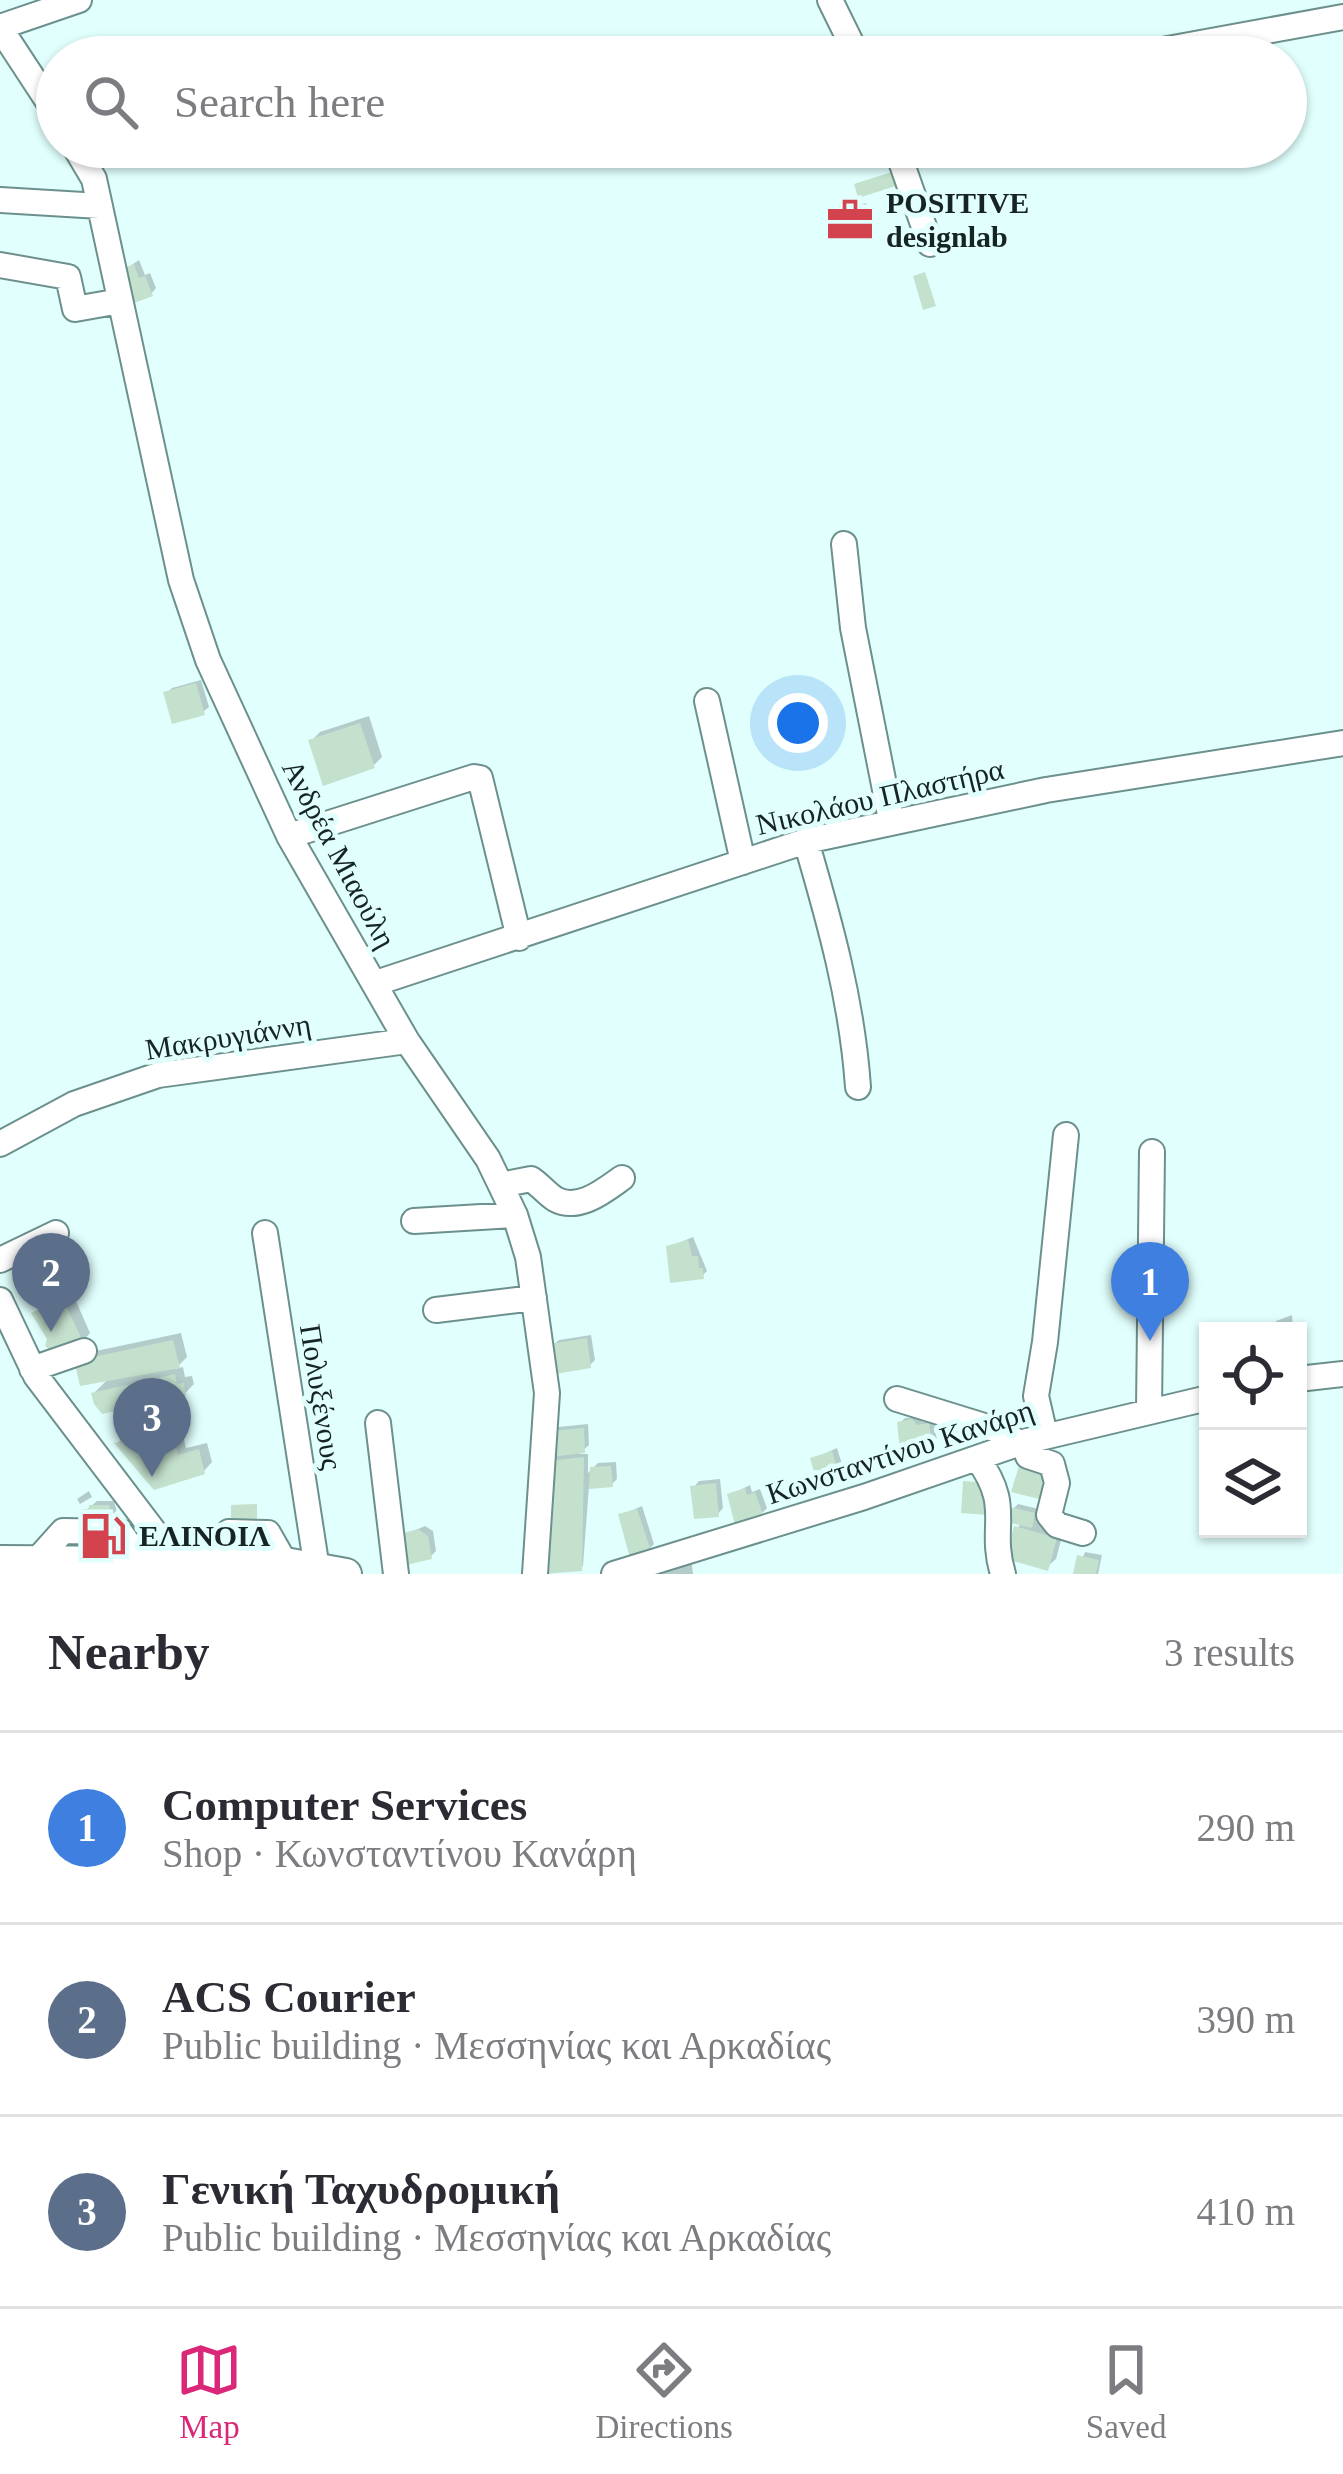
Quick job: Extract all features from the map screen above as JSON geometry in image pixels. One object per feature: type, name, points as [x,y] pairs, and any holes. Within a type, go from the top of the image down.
[{"type":"main road","points":[[0,1561],[163,1567],[285,1563],[332,1572]]},
{"type":"street","points":[[36,77],[0,28],[79,0]]},
{"type":"street","points":[[830,0],[848,36]]},
{"type":"street","points":[[1239,36],[1343,17]]},
{"type":"street","name":"Ανδρέα Μιαούλη","points":[[87,168],[94,179],[181,580],[208,660],[289,836],[407,1041],[488,1159],[515,1215],[528,1257],[547,1394],[535,1574]]},
{"type":"street","points":[[903,168],[930,244]]},
{"type":"street","points":[[0,200],[100,206]]},
{"type":"street","points":[[0,265],[68,277],[75,309],[120,301]]},
{"type":"street","points":[[844,544],[853,628],[891,820]]},
{"type":"street","points":[[706,701],[743,862]]},
{"type":"street","name":"Νικολάου Πλαστήρα","points":[[376,983],[806,841],[1046,790],[1343,743]]},
{"type":"street","points":[[289,836],[480,778],[519,938]]},
{"type":"street","points":[[806,841],[854,1025],[858,1087]]},
{"type":"street","name":"Μακρυγιάννη","points":[[0,1144],[74,1104],[158,1075],[407,1041]]},
{"type":"street","points":[[1066,1136],[1028,1456],[1052,1464],[1057,1483],[1049,1515],[1057,1525],[1083,1533]]},
{"type":"street","points":[[1150,1409],[1152,1152]]},
{"type":"street","points":[[501,1185],[531,1179],[556,1199],[575,1203],[602,1194],[622,1178]]},
{"type":"street","points":[[414,1221],[515,1215]]},
{"type":"street","points":[[0,1260],[56,1233]]},
{"type":"street","name":"Πολυξένους","points":[[266,1233],[332,1572]]},
{"type":"street","points":[[436,1310],[534,1298]]},
{"type":"street","points":[[0,1300],[32,1369],[65,1419],[140,1512],[163,1567]]},
{"type":"street","points":[[32,1369],[84,1351]]},
{"type":"street","points":[[1307,1378],[1343,1374]]},
{"type":"street","points":[[897,1399],[1030,1440]]},
{"type":"street","name":"Κωνσταντίνου Κανάρη","points":[[614,1574],[1030,1440],[1199,1400]]},
{"type":"street","points":[[378,1423],[396,1574]]},
{"type":"street","points":[[977,1458],[999,1497],[1003,1574]]},
{"type":"street","points":[[120,1532],[140,1512]]},
{"type":"street","points":[[36,1562],[63,1531],[120,1532],[163,1567]]},
{"type":"building","points":[[892,172],[896,186],[858,198],[854,184]]},
{"type":"building","points":[[857,210],[862,224],[834,233],[830,218]]},
{"type":"building","points":[[134,264],[153,296],[134,303],[123,268]]},
{"type":"building","points":[[925,272],[936,306],[923,310],[913,276]]},
{"type":"building","points":[[196,683],[205,715],[172,724],[163,692]]},
{"type":"building","points":[[360,723],[375,768],[323,786],[308,740]]},
{"type":"building","points":[[688,1240],[704,1279],[670,1283],[666,1246]]},
{"type":"building","points":[[63,1299],[84,1344],[57,1356],[45,1346],[47,1339],[31,1313]]},
{"type":"building","points":[[587,1338],[591,1368],[555,1374],[550,1344]]},
{"type":"building","points":[[173,1340],[180,1368],[80,1386],[75,1364],[79,1360]]},
{"type":"building","points":[[175,1374],[177,1384],[184,1383],[186,1396],[102,1414],[94,1404],[91,1393]]},
{"type":"building","points":[[912,1419],[917,1425],[929,1423],[933,1449],[915,1459],[901,1460],[897,1422]]},
{"type":"building","points":[[584,1428],[585,1453],[549,1457],[550,1431]]},
{"type":"building","points":[[172,1430],[178,1455],[199,1449],[205,1474],[154,1490],[114,1443]]},
{"type":"building","points":[[832,1451],[842,1482],[819,1489],[810,1458]]},
{"type":"building","points":[[584,1457],[582,1571],[543,1574],[548,1461]]},
{"type":"building","points":[[1021,1459],[1049,1469],[1043,1500],[1011,1492]]},
{"type":"building","points":[[611,1466],[613,1487],[589,1489],[590,1467]]},
{"type":"building","points":[[963,1481],[990,1483],[988,1515],[961,1513]]},
{"type":"building","points":[[716,1483],[719,1517],[694,1519],[690,1486]]},
{"type":"building","points":[[745,1488],[747,1495],[755,1492],[763,1515],[735,1525],[727,1494]]},
{"type":"building","points":[[257,1504],[257,1537],[231,1537],[231,1505]]},
{"type":"building","points":[[109,1505],[113,1520],[79,1521],[82,1509]]},
{"type":"building","points":[[1010,1507],[1035,1513],[1032,1528],[1007,1522]]},
{"type":"building","points":[[637,1509],[651,1551],[630,1558],[618,1514]]},
{"type":"building","points":[[1014,1526],[1057,1538],[1048,1571],[1006,1559]]},
{"type":"building","points":[[418,1529],[428,1536],[432,1559],[406,1565],[400,1534]]},
{"type":"building","points":[[1077,1555],[1099,1560],[1096,1574],[1073,1574]]},
{"type":"place","name":"POSITIVE designlab","points":[[850,220]]},
{"type":"place","name":"ACS Courier","points":[[51,1332]]},
{"type":"place","name":"Computer Services","points":[[1150,1341]]},
{"type":"place","name":"Γενική Ταχυδρομική","points":[[152,1477]]},
{"type":"place","name":"ΕΛΙΝΟΙΛ","points":[[103,1536]]}]
